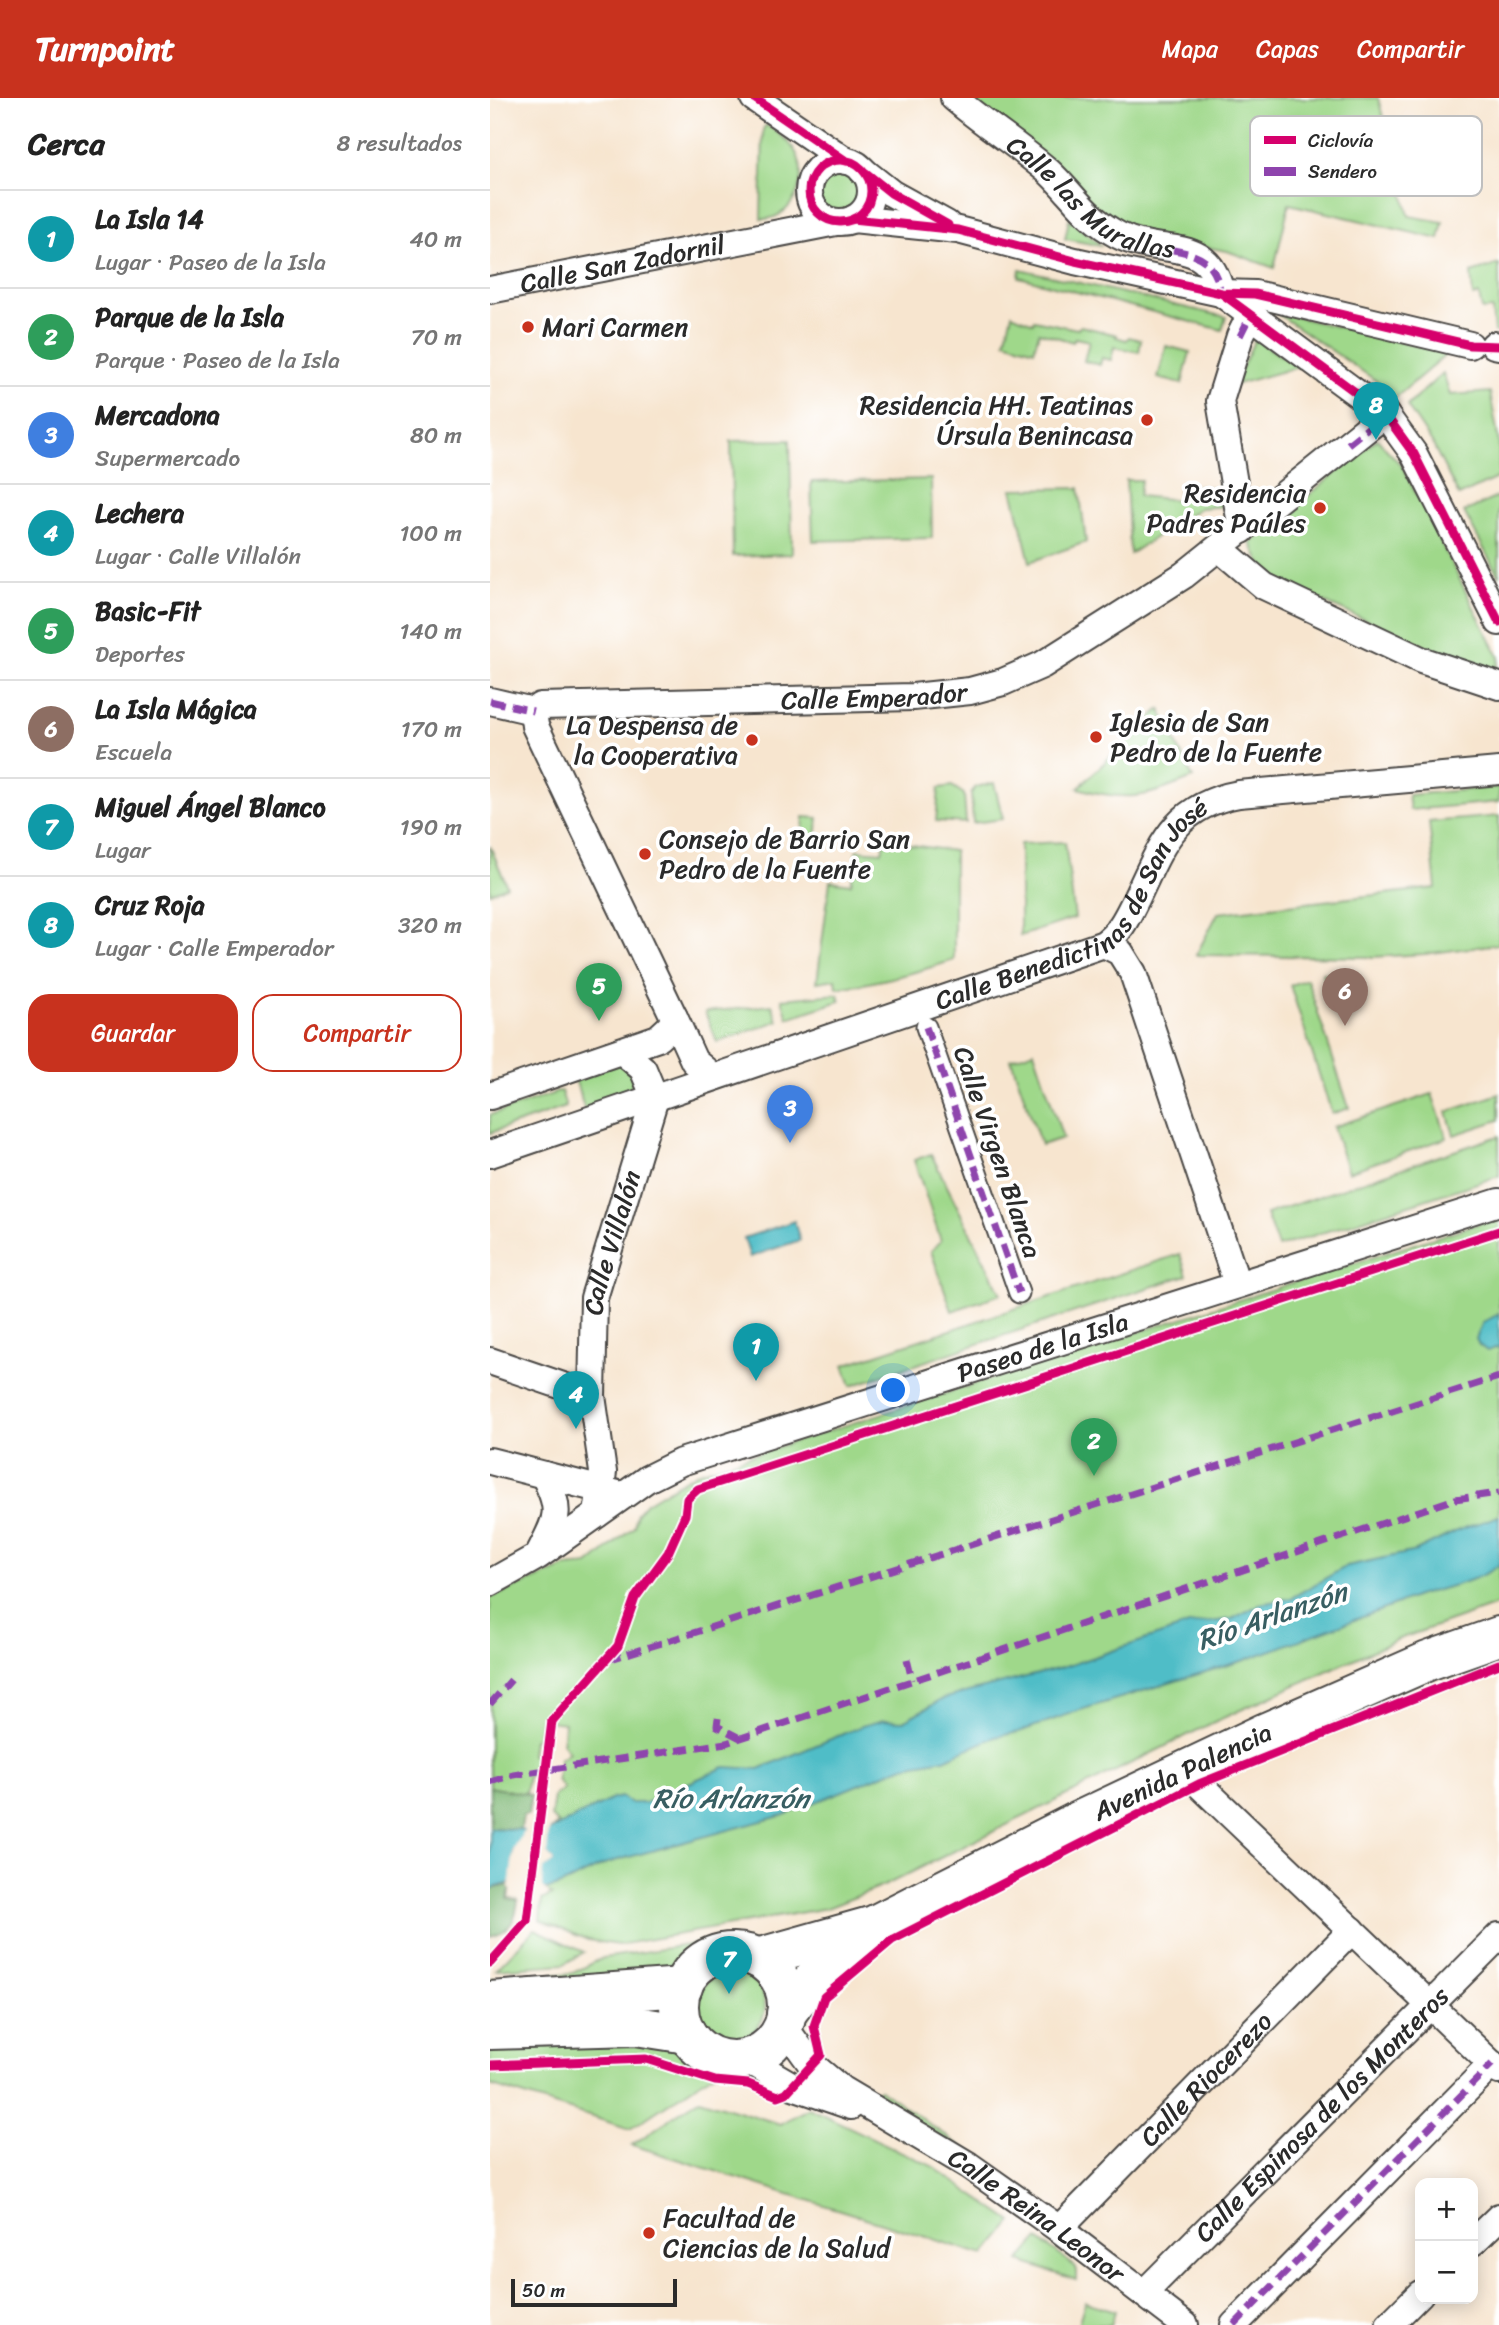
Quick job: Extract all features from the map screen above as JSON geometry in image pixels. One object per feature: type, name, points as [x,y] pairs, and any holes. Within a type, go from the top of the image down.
[{"type":"highway","name":"Avenida Palencia","points":[[874,1925],[1185,1770],[1416,1666],[1499,1636]]},
{"type":"highway","points":[[757,1958],[874,1925]]},
{"type":"highway","points":[[785,2020],[783,1988],[768,1965],[745,1954],[720,1954],[697,1966],[683,1987],[679,2011],[687,2034],[695,2045],[718,2058],[745,2058],[768,2047],[813,1979],[874,1925]]},
{"type":"highway","points":[[490,2001],[683,1987]]},
{"type":"highway","points":[[490,2030],[636,2026],[687,2034]]},
{"type":"street","points":[[754,98],[891,193],[958,230],[1074,261],[1221,293],[1255,294],[1488,345]]},
{"type":"street","name":"Calle las Murallas","points":[[954,98],[1045,168],[1097,223],[1141,244],[1202,257],[1217,272],[1221,293]]},
{"type":"street","points":[[794,125],[818,214],[844,221],[869,201],[870,185],[854,166],[828,163],[812,184]]},
{"type":"street","name":"Calle San Zadornil","points":[[755,238],[800,212],[812,184]]},
{"type":"street","name":"Calle San Zadornil","points":[[490,290],[844,221],[958,230]]},
{"type":"street","points":[[1221,293],[1385,414],[1414,454],[1499,622]]},
{"type":"street","points":[[1242,530],[1220,401],[1240,336],[1251,314]]},
{"type":"street","name":"Calle Emperador","points":[[490,701],[533,711],[540,706],[913,697],[987,688],[1042,665],[1184,575],[1385,414]]},
{"type":"street","points":[[1219,548],[1264,586],[1421,660],[1499,686]]},
{"type":"street","points":[[533,711],[536,726],[694,1061],[713,1077]]},
{"type":"street","name":"Calle Benedictinas de San José","points":[[490,1154],[1104,944],[1120,930],[1174,826],[1188,813],[1209,802],[1239,794],[1499,771]]},
{"type":"street","points":[[1104,944],[1120,952],[1133,973],[1237,1284]]},
{"type":"street","points":[[490,1096],[658,1038],[665,1033],[674,1017]]},
{"type":"street","name":"Calle Virgen Blanca","points":[[926,1027],[1019,1293]]},
{"type":"street","points":[[622,1051],[643,1069],[654,1098]]},
{"type":"street","name":"Calle Villalón","points":[[538,1556],[597,1514],[612,1492],[593,1396],[592,1314],[597,1285],[654,1098]]},
{"type":"street","name":"Paseo de la Isla","points":[[612,1492],[681,1462],[1499,1202]]},
{"type":"street","points":[[490,1361],[593,1396]]},
{"type":"street","points":[[490,1461],[612,1492]]},
{"type":"street","points":[[492,1583],[538,1556],[554,1523],[557,1506],[544,1475]]},
{"type":"street","points":[[1185,1770],[1495,2067],[1234,2325]]},
{"type":"street","name":"Calle Riocerezo","points":[[1059,2229],[1352,1930]]},
{"type":"street","name":"Calle Espinosa de los Monteros","points":[[1144,2293],[1499,1936]]},
{"type":"street","name":"Calle Reina Leonor","points":[[785,2020],[822,2075],[883,2117],[968,2165],[1059,2229],[1185,2325]]},
{"type":"street","name":"Calle Reina Leonor","points":[[745,2058],[793,2086],[883,2117]]},
{"type":"street","points":[[1474,2241],[1499,2217]]},
{"type":"street","points":[[1389,2325],[1415,2299]]},
{"type":"green space","points":[[964,98],[1378,98],[1383,116],[1250,116],[1250,196],[1404,196],[1409,216],[1443,222],[1439,239],[1289,204],[1274,268],[1227,251],[1127,233]]},
{"type":"green space","points":[[766,125],[789,142],[798,157],[801,178],[789,207],[772,218],[761,219],[763,129]]},
{"type":"green space","points":[[840,169],[849,170],[856,175],[861,182],[861,200],[856,207],[849,212],[840,213],[831,212],[824,207],[819,200],[818,191],[819,182],[824,175],[831,170]]},
{"type":"green space","points":[[1069,219],[1102,246],[1065,239]]},
{"type":"green space","points":[[1499,264],[1499,332],[1494,332],[1492,309],[1482,310],[1479,295],[1473,297],[1471,273]]},
{"type":"green space","points":[[1020,269],[1226,317],[1222,330],[1019,277]]},
{"type":"green space","points":[[1275,312],[1448,353],[1394,399],[1375,380]]},
{"type":"green space","points":[[1012,314],[1033,323],[1034,320],[1077,329],[1081,326],[1117,335],[1116,337],[1126,340],[1129,337],[1141,340],[1139,352],[1114,347],[1111,360],[1102,358],[1100,365],[1084,361],[1089,341],[1075,338],[1073,342],[1039,332],[1034,350],[1005,341]]},
{"type":"green space","points":[[1255,339],[1298,367],[1234,385]]},
{"type":"green space","points":[[1166,346],[1190,352],[1182,384],[1158,378]]},
{"type":"green space","points":[[1443,373],[1450,395],[1490,392],[1499,443],[1499,477],[1459,496],[1432,443],[1407,406]]},
{"type":"green space","points":[[1377,439],[1402,466],[1499,657],[1495,676],[1268,578],[1251,543]]},
{"type":"green space","points":[[790,440],[792,554],[733,556],[731,441]]},
{"type":"green space","points":[[931,479],[932,538],[813,541],[811,482]]},
{"type":"green space","points":[[1126,480],[1141,480],[1139,496],[1178,500],[1180,484],[1223,489],[1226,506],[1200,508],[1130,554]]},
{"type":"green space","points":[[1079,488],[1086,542],[1030,562],[1012,489]]},
{"type":"green space","points":[[1499,496],[1499,577],[1464,512]]},
{"type":"green space","points":[[1160,709],[1193,778],[1137,796],[1095,793],[1078,788]]},
{"type":"green space","points":[[994,783],[1003,819],[973,823],[971,793],[976,787]]},
{"type":"green space","points":[[952,786],[964,794],[966,823],[936,821],[939,788]]},
{"type":"green space","points":[[1499,787],[1499,802],[1410,810],[1408,795]]},
{"type":"green space","points":[[1499,816],[1499,944],[1425,954],[1372,957],[1196,955],[1218,913],[1436,888],[1429,822]]},
{"type":"green space","points":[[804,817],[818,818],[816,843],[802,842]]},
{"type":"green space","points":[[884,841],[954,851],[954,960],[896,977],[852,986],[837,988],[836,979],[817,982],[830,881],[851,884],[857,850],[882,852]]},
{"type":"green space","points":[[1065,842],[1075,918],[1020,936],[1020,844]]},
{"type":"green space","points":[[490,846],[507,886],[490,893]]},
{"type":"green space","points":[[1322,973],[1350,973],[1355,1003],[1336,1009]]},
{"type":"green space","points":[[1307,979],[1349,1108],[1332,1114],[1290,985]]},
{"type":"green space","points":[[838,994],[840,1001],[788,1018],[782,999]]},
{"type":"green space","points":[[772,1005],[778,1021],[717,1042],[705,1012]]},
{"type":"green space","points":[[1034,1051],[1063,1138],[1041,1145],[1011,1059]]},
{"type":"green space","points":[[621,1063],[633,1076],[631,1092],[624,1098],[585,1111],[574,1076]]},
{"type":"green space","points":[[561,1091],[566,1107],[490,1133],[490,1115]]},
{"type":"green space","points":[[1432,1094],[1447,1138],[1348,1172],[1333,1127]]},
{"type":"green space","points":[[1499,1094],[1499,1120],[1454,1135],[1447,1112]]},
{"type":"green space","points":[[1499,1136],[1499,1176],[1278,1247],[1266,1214]]},
{"type":"green space","points":[[931,1154],[1001,1294],[952,1311],[931,1251],[941,1241],[914,1160]]},
{"type":"green space","points":[[1499,1217],[1499,1604],[1399,1639],[1322,1673],[1212,1723],[886,1885],[827,1908],[618,1945],[588,1940],[540,1920],[542,1900],[552,1895],[542,1888],[553,1861],[549,1831],[558,1824],[551,1817],[554,1796],[564,1788],[557,1780],[560,1758],[569,1752],[562,1743],[565,1723],[541,1720],[538,1739],[533,1739],[531,1755],[536,1756],[533,1776],[528,1776],[525,1794],[490,1787],[490,1598],[565,1567],[588,1565],[634,1527],[637,1513],[646,1503],[696,1473]]},
{"type":"green space","points":[[1180,1254],[1187,1275],[851,1386],[844,1365]]},
{"type":"green space","points":[[490,1787],[531,1795],[528,1815],[523,1815],[521,1829],[490,1828]]},
{"type":"green space","points":[[510,1885],[508,1899],[518,1900],[514,1919],[503,1932],[490,1936],[490,1889]]},
{"type":"green space","points":[[535,1929],[584,1952],[564,1964],[496,1969]]},
{"type":"green space","points":[[701,1943],[662,1973],[490,1988],[490,1979],[573,1973],[603,1958]]},
{"type":"green space","points":[[731,1972],[744,1974],[755,1982],[763,1993],[763,2019],[755,2030],[744,2038],[731,2040],[718,2038],[707,2030],[699,2019],[697,2006],[699,1993],[707,1982],[718,1974]]},
{"type":"green space","points":[[633,2040],[675,2049],[714,2073],[630,2129],[490,2085],[490,2045]]},
{"type":"green space","points":[[880,2089],[969,2152],[866,2097]]},
{"type":"green space","points":[[699,2099],[780,2124],[809,2108],[932,2166],[1012,2222],[984,2255],[632,2145]]},
{"type":"green space","points":[[1038,2239],[1076,2267],[1076,2280],[1019,2261]]},
{"type":"green space","points":[[1085,2302],[1115,2311],[1111,2325],[1078,2325]]},
{"type":"water","points":[[794,1221],[800,1240],[750,1257],[744,1238]]},
{"type":"water","points":[[1499,1314],[1499,1347],[1487,1351],[1476,1339],[1483,1322]]},
{"type":"water","name":"Río Arlanzón","points":[[1499,1516],[1499,1565],[1462,1583],[1410,1598],[1245,1660],[1077,1711],[1019,1732],[995,1737],[944,1759],[904,1766],[784,1815],[607,1863],[545,1890],[510,1883],[490,1889],[490,1828],[549,1831],[612,1799],[621,1797],[631,1803],[645,1803],[724,1767],[759,1769],[862,1726],[884,1720],[903,1721],[945,1698],[1061,1668],[1189,1625],[1232,1619],[1261,1604],[1291,1598],[1347,1566],[1416,1551],[1459,1530]],"holes":[[[514,1850],[547,1854],[553,1861],[544,1867],[513,1866]]]},
{"type":"pier","points":[[556,1822],[549,1831],[547,1853],[554,1861],[543,1869],[542,1888],[549,1893],[509,1889],[514,1849],[525,1830],[521,1829],[522,1826],[548,1827]]},
{"type":"marked path","points":[[1173,250],[1206,262],[1215,274],[1221,293],[1225,293]]},
{"type":"marked path","points":[[1240,336],[1251,314]]},
{"type":"marked path","points":[[1348,444],[1385,414]]},
{"type":"marked path","points":[[490,701],[533,711]]},
{"type":"marked path","points":[[926,1027],[1019,1293]]},
{"type":"marked path","points":[[608,1660],[1499,1377]]},
{"type":"marked path","points":[[490,1782],[513,1775],[726,1743],[1455,1499],[1499,1493]]},
{"type":"marked path","points":[[907,1659],[912,1680]]},
{"type":"marked path","points":[[490,1704],[511,1680]]},
{"type":"marked path","points":[[718,1718],[717,1726],[740,1738]]},
{"type":"marked path","points":[[1234,2325],[1492,2064]]},
{"type":"cycle path","points":[[754,98],[846,161]]},
{"type":"cycle path","points":[[840,160],[862,169],[871,191],[862,213],[840,222],[818,213],[809,191],[818,169],[840,160]]},
{"type":"cycle path","points":[[866,173],[891,193],[948,225]]},
{"type":"cycle path","points":[[853,219],[958,230],[1075,261],[1221,293],[1255,294],[1470,345],[1499,346]]},
{"type":"cycle path","points":[[1221,293],[1385,414],[1414,454],[1499,622]]},
{"type":"cycle path","points":[[552,1721],[618,1646],[635,1598],[668,1553],[685,1515],[687,1499],[698,1489],[1499,1231]]},
{"type":"cycle path","points":[[490,2065],[646,2059],[715,2081],[748,2084],[778,2096],[786,2093],[821,2055],[814,2026],[824,1997],[892,1940],[1199,1784],[1499,1664]]},
{"type":"cycle path","points":[[490,1963],[527,1921],[552,1721]]},
{"type":"place","name":"Mari Carmen","points":[[528,327]]},
{"type":"place","name":"Residencia HH. Teatinas Úrsula Benincasa","points":[[1147,420]]},
{"type":"place","name":"Cruz Roja","points":[[1376,440]]},
{"type":"place","name":"Residencia Padres Paúles","points":[[1320,508]]},
{"type":"place","name":"Iglesia de San Pedro de la Fuente","points":[[1096,737]]},
{"type":"place","name":"La Despensa de la Cooperativa","points":[[752,740]]},
{"type":"place","name":"Consejo de Barrio San Pedro de la Fuente","points":[[645,854]]},
{"type":"place","name":"Basic-Fit","points":[[599,1021]]},
{"type":"place","name":"La Isla Mágica","points":[[1345,1026]]},
{"type":"place","name":"Mercadona","points":[[790,1143]]},
{"type":"place","name":"La Isla 14","points":[[756,1381]]},
{"type":"place","name":"Lechera","points":[[576,1429]]},
{"type":"place","name":"Parque de la Isla","points":[[1094,1476]]},
{"type":"place","name":"Miguel Ángel Blanco","points":[[729,1994]]},
{"type":"place","name":"Facultad de Ciencias de la Salud","points":[[649,2233]]}]
